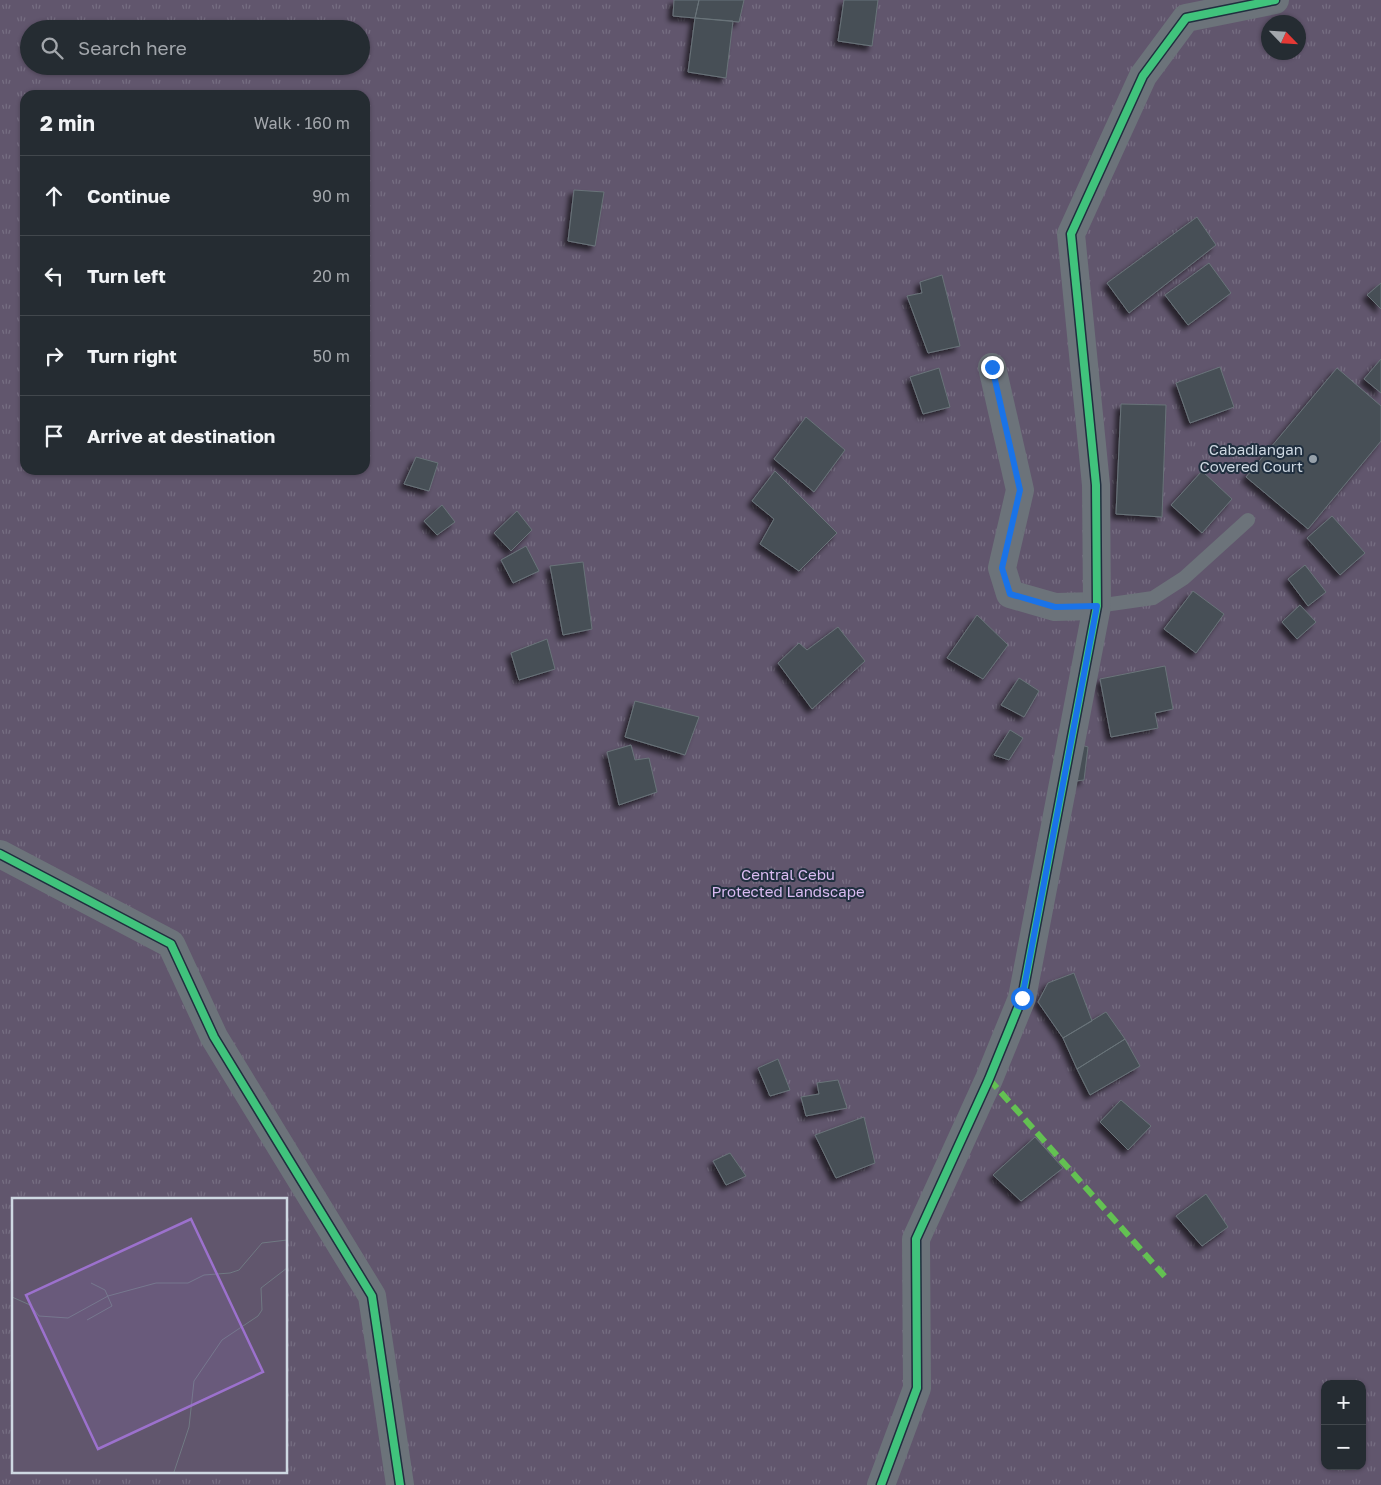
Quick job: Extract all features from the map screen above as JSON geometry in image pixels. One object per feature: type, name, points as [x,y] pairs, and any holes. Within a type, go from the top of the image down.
[{"type":"street","points":[[882,1485],[917,1388],[916,1239],[990,1078],[1022,998],[1097,606],[1096,485],[1071,234],[1143,76],[1186,18],[1275,0]]},
{"type":"street","points":[[992,367],[1020,490],[1002,568],[1010,594],[1055,607],[1097,606]]},
{"type":"street","points":[[0,854],[171,944],[214,1038],[372,1296],[400,1485]]},
{"type":"lane","points":[[1097,606],[1153,598],[1184,578],[1248,520]]},
{"type":"green space","name":"Central Cebu Protected Landscape","points":[[0,0],[1381,0],[1381,1485],[0,1485]]},
{"type":"building","points":[[674,0],[699,0],[695,18],[673,16]]},
{"type":"building","points":[[699,0],[744,0],[739,22],[695,18]]},
{"type":"building","points":[[844,0],[878,0],[872,46],[838,41]]},
{"type":"building","points":[[695,18],[733,21],[726,78],[688,72]]},
{"type":"building","points":[[574,190],[604,192],[595,246],[568,241]]},
{"type":"building","points":[[1197,217],[1216,245],[1129,313],[1107,283]]},
{"type":"building","points":[[1209,263],[1231,293],[1188,325],[1165,295]]},
{"type":"building","points":[[942,275],[960,346],[928,353],[907,296],[922,293],[920,282]]},
{"type":"building","points":[[1381,283],[1381,309],[1367,295]]},
{"type":"building","points":[[1381,359],[1381,393],[1364,379]]},
{"type":"building","points":[[1220,367],[1234,407],[1190,423],[1176,383]]},
{"type":"building","points":[[939,368],[950,407],[923,414],[910,377]]},
{"type":"building","name":"Cabadiangan Covered Court","points":[[1337,368],[1381,406],[1381,441],[1308,529],[1246,477]]},
{"type":"building","points":[[1121,404],[1166,405],[1162,517],[1116,514]]},
{"type":"building","points":[[806,417],[845,450],[814,492],[774,459]]},
{"type":"building","points":[[416,457],[438,463],[429,491],[404,484]]},
{"type":"building","points":[[775,471],[837,533],[799,571],[760,544],[774,519],[752,501]]},
{"type":"building","points":[[1202,471],[1232,499],[1202,533],[1171,505]]},
{"type":"building","points":[[442,505],[455,522],[437,535],[424,521]]},
{"type":"building","points":[[517,511],[532,530],[511,551],[494,533]]},
{"type":"building","points":[[1332,516],[1365,553],[1340,575],[1307,538]]},
{"type":"building","points":[[526,546],[539,571],[513,583],[501,560]]},
{"type":"building","points":[[583,562],[592,629],[563,635],[550,566]]},
{"type":"building","points":[[1305,565],[1326,592],[1308,606],[1288,579]]},
{"type":"building","points":[[1193,591],[1224,614],[1196,653],[1164,629]]},
{"type":"building","points":[[1300,605],[1316,622],[1297,639],[1282,622]]},
{"type":"building","points":[[977,615],[1008,645],[983,679],[947,658]]},
{"type":"building","points":[[838,627],[865,661],[812,709],[778,663],[799,643],[807,650]]},
{"type":"building","points":[[547,639],[555,669],[519,680],[511,653]]},
{"type":"building","points":[[1165,666],[1173,709],[1155,713],[1158,728],[1111,737],[1100,679]]},
{"type":"building","points":[[1019,678],[1039,691],[1024,717],[1001,705]]},
{"type":"building","points":[[635,701],[699,717],[685,755],[625,737]]},
{"type":"building","points":[[1010,730],[1023,738],[1009,760],[994,755]]},
{"type":"building","points":[[1074,743],[1088,747],[1084,780],[1067,782]]},
{"type":"building","points":[[631,745],[635,760],[649,758],[657,792],[619,805],[607,752]]},
{"type":"building","points":[[1074,973],[1092,1021],[1063,1038],[1038,1002],[1048,983]]},
{"type":"building","points":[[1106,1012],[1125,1039],[1077,1069],[1063,1038]]},
{"type":"building","points":[[1125,1039],[1140,1066],[1090,1095],[1077,1069]]},
{"type":"building","points":[[778,1059],[790,1090],[770,1096],[758,1068]]},
{"type":"building","points":[[838,1080],[847,1108],[806,1116],[801,1097],[819,1094],[817,1083]]},
{"type":"building","points":[[1121,1100],[1151,1126],[1128,1150],[1100,1122]]},
{"type":"building","points":[[864,1117],[875,1163],[836,1178],[815,1135]]},
{"type":"building","points":[[1035,1137],[1063,1168],[1021,1201],[993,1175]]},
{"type":"building","points":[[730,1153],[746,1176],[726,1185],[713,1161]]},
{"type":"building","points":[[1206,1194],[1228,1227],[1202,1246],[1176,1216]]},
{"type":"marked path","points":[[989,1079],[1168,1280]]},
{"type":"cycle path","points":[[881,1485],[917,1388],[916,1239],[989,1079],[1022,998],[1097,606],[1096,485],[1071,234],[1143,76],[1186,18],[1275,0]]},
{"type":"cycle path","points":[[0,854],[171,944],[214,1037],[372,1296],[400,1485]]},
{"type":"place","name":"Cabadiangan Covered Court","points":[[1313,459]]},
{"type":"route","points":[[992,367],[1020,490],[1002,568],[1010,594],[1055,607],[1097,606],[1022,998]]}]
